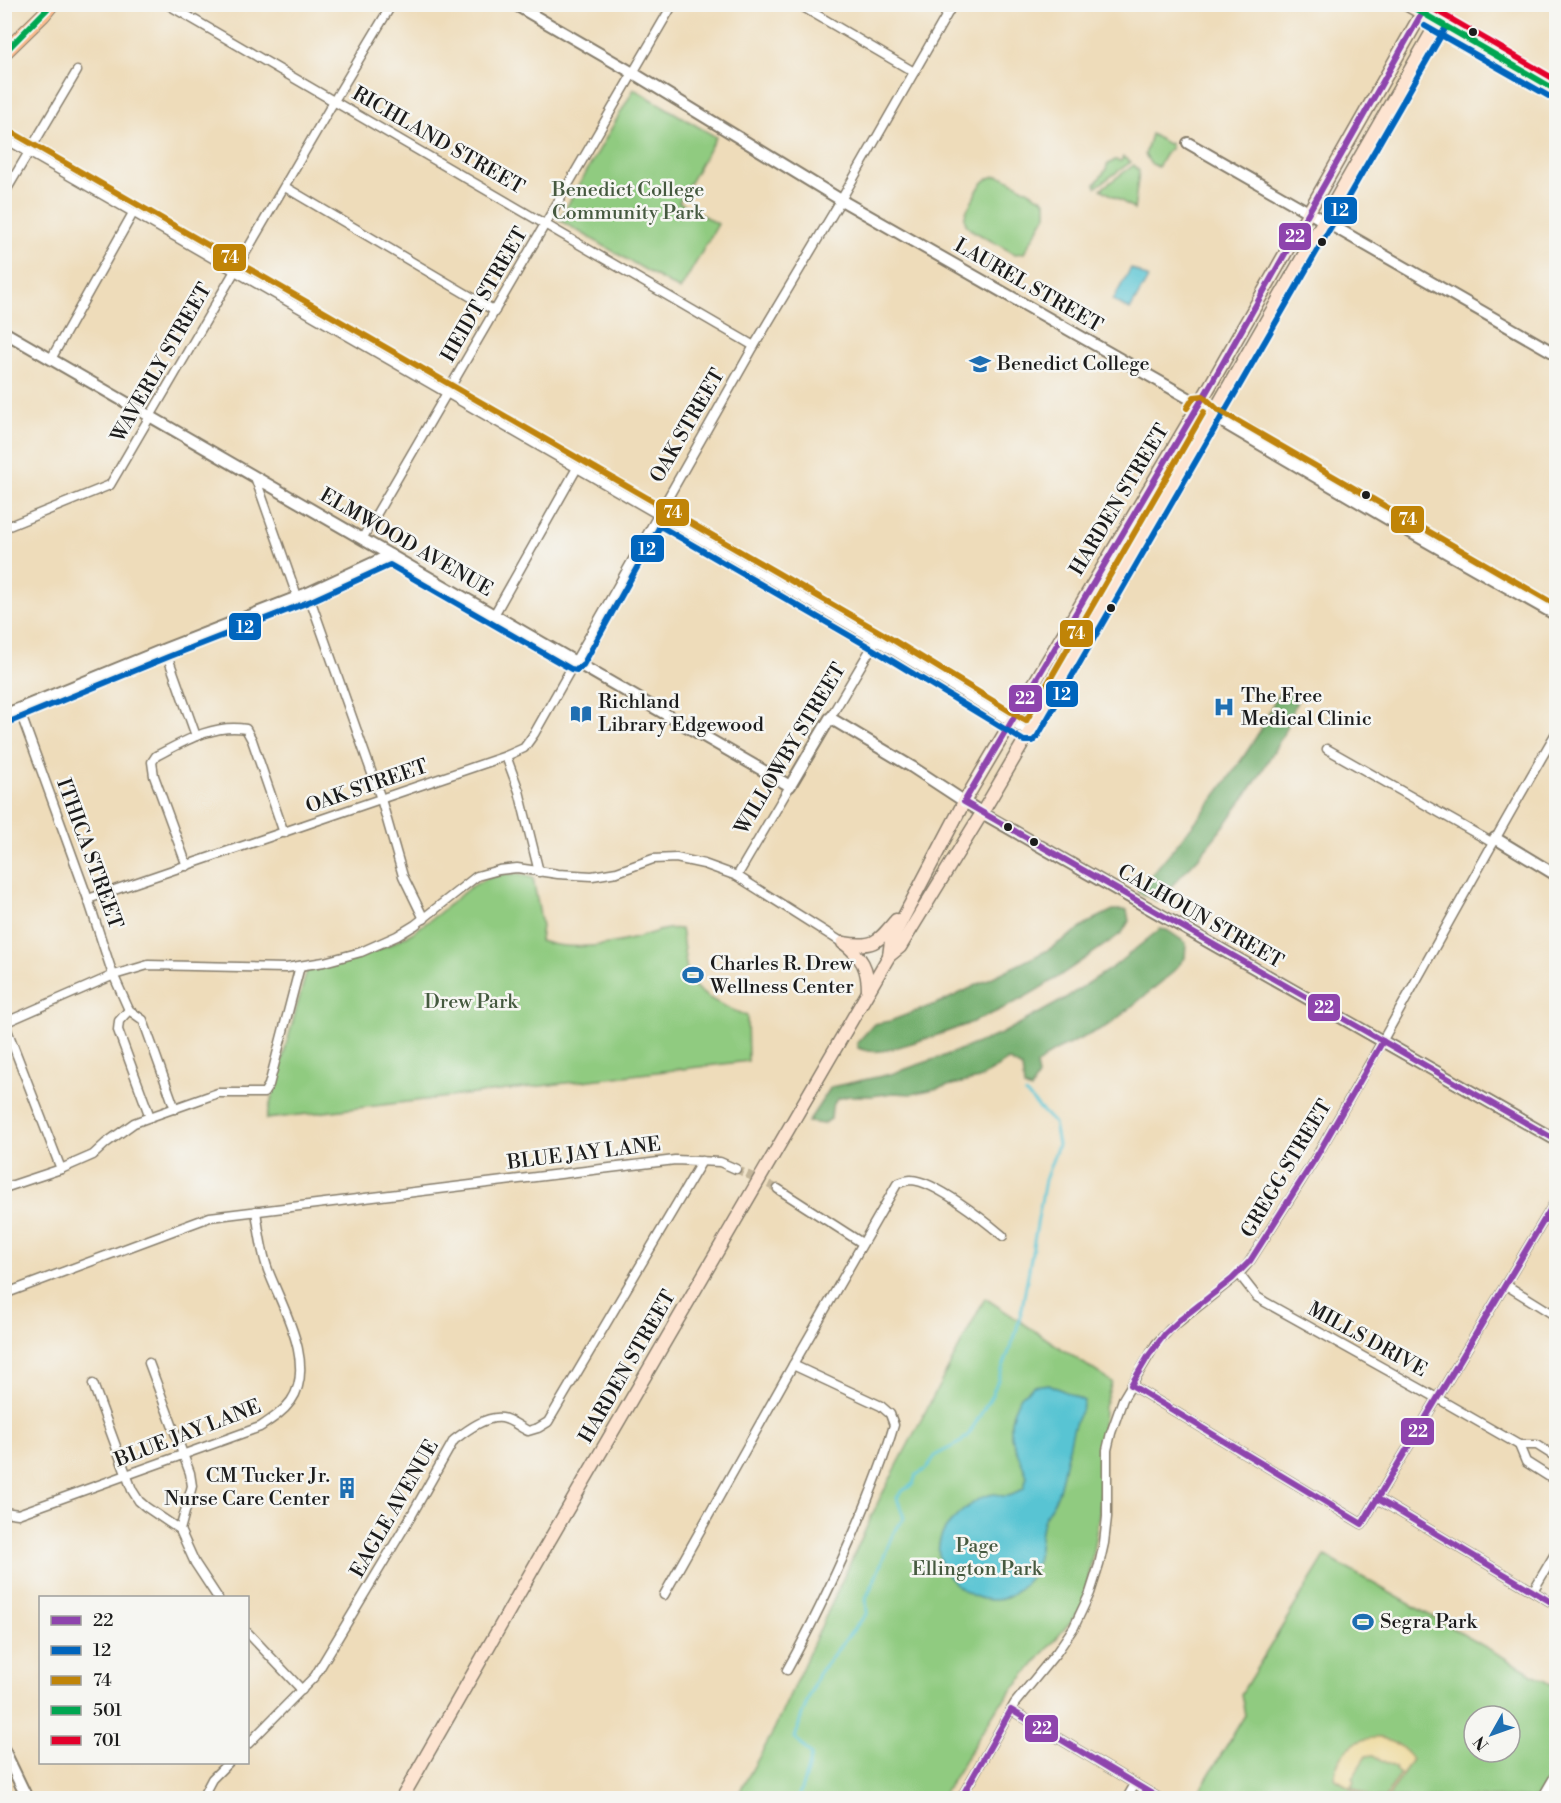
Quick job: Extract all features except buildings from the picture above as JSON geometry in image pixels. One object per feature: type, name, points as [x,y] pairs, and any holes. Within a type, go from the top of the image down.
[{"type":"main road","points":[[4,53],[52,4]]},
{"type":"main road","points":[[1406,4],[1425,9],[1438,23],[1557,90]]},
{"type":"main road","name":"HARDEN STREET","points":[[402,1798],[868,991],[889,956],[900,947],[1029,733],[1448,4]]},
{"type":"main road","name":"HARDEN STREET","points":[[889,956],[891,941],[964,802],[1199,404],[1425,9]]},
{"type":"main road","points":[[843,943],[864,946],[873,943],[889,929],[912,900]]},
{"type":"main road","points":[[843,943],[860,957],[865,966],[868,991]]},
{"type":"street","name":"RICHLAND STREET","points":[[167,4],[754,346]]},
{"type":"street","name":"WAVERLY STREET","points":[[4,528],[110,485],[392,4]]},
{"type":"street","name":"LAUREL STREET","points":[[514,4],[633,73],[841,200],[1199,404],[1212,416],[1557,615]]},
{"type":"street","name":"HEIDT STREET","points":[[362,538],[448,394],[673,4]]},
{"type":"street","points":[[798,4],[914,72]]},
{"type":"street","name":"OAK STREET","points":[[88,899],[507,756],[524,748],[953,4]]},
{"type":"street","points":[[4,194],[76,71]]},
{"type":"street","points":[[4,138],[876,640],[1029,733]]},
{"type":"street","points":[[1188,143],[1557,354]]},
{"type":"street","points":[[285,187],[495,311]]},
{"type":"street","points":[[51,359],[134,213]]},
{"type":"street","name":"ELMWOOD AVENUE","points":[[4,332],[790,786]]},
{"type":"street","points":[[494,615],[577,468]]},
{"type":"street","points":[[255,477],[381,799],[403,876],[424,919]]},
{"type":"street","points":[[4,715],[303,595],[390,555]]},
{"type":"street","name":"WILLOWBY STREET","points":[[737,876],[876,640]]},
{"type":"street","points":[[165,649],[196,736]]},
{"type":"street","name":"ITHICA STREET","points":[[19,709],[114,975],[129,1010],[143,1020],[175,1109]]},
{"type":"street","name":"CALHOUN STREET","points":[[830,718],[912,767],[982,813],[1557,1140]]},
{"type":"street","points":[[187,866],[154,776],[152,762],[156,756],[196,736],[234,727],[246,729],[252,740],[284,833]]},
{"type":"street","name":"GREGG STREET","points":[[961,1798],[1011,1710],[1074,1627],[1090,1593],[1104,1543],[1107,1516],[1107,1450],[1123,1399],[1156,1344],[1170,1329],[1239,1274],[1250,1261],[1315,1159],[1494,840],[1557,733]]},
{"type":"street","points":[[1327,749],[1557,875]]},
{"type":"street","points":[[507,756],[519,791],[539,872]]},
{"type":"street","points":[[62,1168],[5,1023],[114,975],[148,965],[286,968],[324,962],[361,952],[397,936],[424,919],[477,876],[516,868],[592,876],[617,872],[653,859],[676,858],[704,864],[737,876],[843,943]]},
{"type":"street","points":[[4,1188],[93,1155],[134,1123],[150,1117],[218,1093],[264,1093],[269,1085],[300,966]]},
{"type":"street","points":[[129,1010],[119,1021],[118,1030],[150,1117]]},
{"type":"street","name":"BLUE JAY LANE","points":[[4,1294],[210,1218],[675,1160],[720,1162],[736,1169]]},
{"type":"street","name":"EAGLE AVENUE","points":[[249,1743],[315,1676],[454,1440],[483,1422],[501,1418],[528,1431],[548,1422],[702,1161]]},
{"type":"street","points":[[664,1595],[897,1184],[909,1179],[929,1184],[987,1222],[1003,1236]]},
{"type":"street","points":[[778,1189],[862,1243]]},
{"type":"street","points":[[1131,1385],[1362,1524],[1557,1200]]},
{"type":"street","name":"BLUE JAY LANE","points":[[4,1512],[18,1514],[260,1428],[279,1414],[292,1399],[299,1378],[299,1363],[292,1327],[268,1270],[260,1244],[256,1211]]},
{"type":"street","name":"MILLS DRIVE","points":[[1239,1274],[1257,1297],[1264,1302],[1519,1445],[1537,1445],[1557,1457]]},
{"type":"street","points":[[1506,1285],[1557,1316]]},
{"type":"street","points":[[149,1363],[190,1473],[192,1486],[180,1530]]},
{"type":"street","points":[[787,1670],[813,1623],[870,1496],[894,1425],[890,1414],[881,1406],[793,1365]]},
{"type":"street","points":[[93,1384],[132,1490],[139,1501],[180,1530],[195,1563],[217,1596]]},
{"type":"street","name":"MILLS DRIVE","points":[[1519,1445],[1526,1462],[1557,1481]]},
{"type":"street","points":[[1378,1498],[1557,1605]]},
{"type":"street","points":[[1533,1591],[1557,1552]]},
{"type":"street","points":[[249,1635],[302,1690]]},
{"type":"street","points":[[1011,1710],[1159,1798]]},
{"type":"street","points":[[4,1750],[27,1798]]},
{"type":"street","points":[[202,1798],[212,1779],[227,1764]]},
{"type":"street","points":[[1542,1798],[1557,1774]]},
{"type":"street","points":[[1127,1798],[1135,1784]]},
{"type":"green space","name":"Benedict College Community Park","points":[[634,89],[716,137],[679,202],[718,224],[680,290],[559,220]]},
{"type":"green space","points":[[1151,134],[1168,144],[1171,143],[1171,149],[1168,150],[1158,167],[1150,163],[1145,155]]},
{"type":"green space","points":[[1123,157],[1131,162],[1096,187],[1095,184],[1106,170],[1107,165],[1115,160],[1121,161]]},
{"type":"green space","points":[[1134,165],[1139,171],[1134,211],[1133,208],[1101,189]]},
{"type":"green space","points":[[997,176],[1004,177],[1043,199],[1046,203],[1046,215],[1024,253],[1015,254],[973,231],[965,221],[966,211],[981,185],[987,179]]},
{"type":"green space","points":[[1279,693],[1299,696],[1282,737],[1258,778],[1227,822],[1199,857],[1157,901],[1137,892],[1231,775],[1258,734]]},
{"type":"green space","name":"Drew Park","points":[[504,874],[520,874],[533,878],[542,926],[540,941],[576,947],[600,945],[664,930],[681,929],[686,965],[693,984],[714,1001],[747,1016],[748,1061],[266,1119],[307,970],[352,960],[391,944],[412,933],[469,888],[485,879]]},
{"type":"green space","points":[[1113,910],[1127,910],[1129,921],[1122,933],[1056,978],[1014,1003],[964,1026],[898,1047],[878,1051],[858,1048],[857,1043],[874,1024],[890,1021],[946,1000],[1048,950]]},
{"type":"green space","points":[[1160,929],[1167,930],[1186,943],[1185,958],[1171,974],[1109,1025],[1053,1052],[1036,1065],[1038,1076],[1031,1090],[1024,1087],[1022,1068],[1008,1060],[979,1079],[912,1094],[893,1093],[837,1099],[832,1107],[831,1119],[823,1124],[808,1122],[831,1087],[891,1074],[1001,1034],[1061,1001],[1113,967]]},
{"type":"green space","name":"Page Ellington Park","points":[[985,1298],[1112,1382],[1104,1407],[1100,1509],[1084,1606],[997,1708],[941,1798],[736,1798],[771,1736],[879,1500]]},
{"type":"green space","name":"Segra Park","points":[[1325,1556],[1556,1687],[1556,1766],[1537,1798],[1195,1798],[1245,1715],[1241,1694]]},
{"type":"sand","points":[[1381,1738],[1399,1745],[1412,1759],[1388,1798],[1385,1798],[1400,1774],[1395,1768],[1373,1755],[1366,1756],[1352,1778],[1354,1781],[1351,1786],[1372,1798],[1367,1798],[1334,1778],[1339,1761],[1349,1748],[1363,1740]]},
{"type":"water","points":[[1131,268],[1148,278],[1130,310],[1113,300]]},
{"type":"water","points":[[1049,1384],[1084,1401],[1073,1429],[1058,1493],[1043,1521],[1035,1568],[1020,1588],[1005,1598],[983,1599],[971,1595],[960,1588],[944,1569],[939,1558],[942,1535],[964,1509],[983,1497],[995,1494],[1009,1496],[1024,1488],[1027,1476],[1011,1437],[1011,1421],[1021,1396],[1033,1386]]},
{"type":"waterway","points":[[798,1798],[811,1755],[795,1738],[802,1715],[818,1674],[867,1613],[866,1598],[893,1534],[904,1518],[897,1498],[901,1492],[913,1484],[916,1475],[926,1469],[936,1455],[961,1442],[969,1434],[992,1395],[1015,1336],[1045,1180],[1058,1145],[1054,1123],[1026,1094]]},
{"type":"tunnel","points":[[736,1169],[778,1189]]},
{"type":"transit line","name":"501","points":[[4,53],[52,4]]},
{"type":"transit line","name":"501","points":[[1407,4],[1556,90]]},
{"type":"transit line","name":"701","points":[[1425,4],[1556,80]]},
{"type":"transit line","name":"22","points":[[1427,4],[1207,391],[964,802],[1556,1140]]},
{"type":"transit line","name":"12","points":[[1425,26],[1552,98]]},
{"type":"transit line","name":"12","points":[[7,723],[311,601],[390,565],[571,669],[577,670],[583,665],[660,526],[871,648],[1024,741],[1033,741],[1446,27]]},
{"type":"transit line","name":"74","points":[[8,130],[880,632],[1026,721],[1204,412]]},
{"type":"transit line","name":"74","points":[[1187,408],[1194,397],[1203,396],[1217,409],[1556,605]]},
{"type":"transit line","name":"22","points":[[1383,1041],[1315,1159],[1250,1261],[1232,1279],[1165,1334],[1131,1385],[1362,1524],[1556,1200]]},
{"type":"transit line","name":"22","points":[[1378,1499],[1556,1605]]},
{"type":"transit line","name":"22","points":[[961,1798],[1011,1710],[1159,1798]]},
{"type":"place","name":"Benedict College","points":[[980,364]]},
{"type":"place","name":"The Free Medical Clinic","points":[[1224,707]]},
{"type":"place","name":"Richland Library Edgewood","points":[[581,714]]},
{"type":"place","name":"Charles R. Drew Wellness Center","points":[[693,975]]},
{"type":"place","name":"CM Tucker Jr. Nurse Care Center","points":[[347,1488]]},
{"type":"place","name":"Segra Park","points":[[1363,1622]]}]
